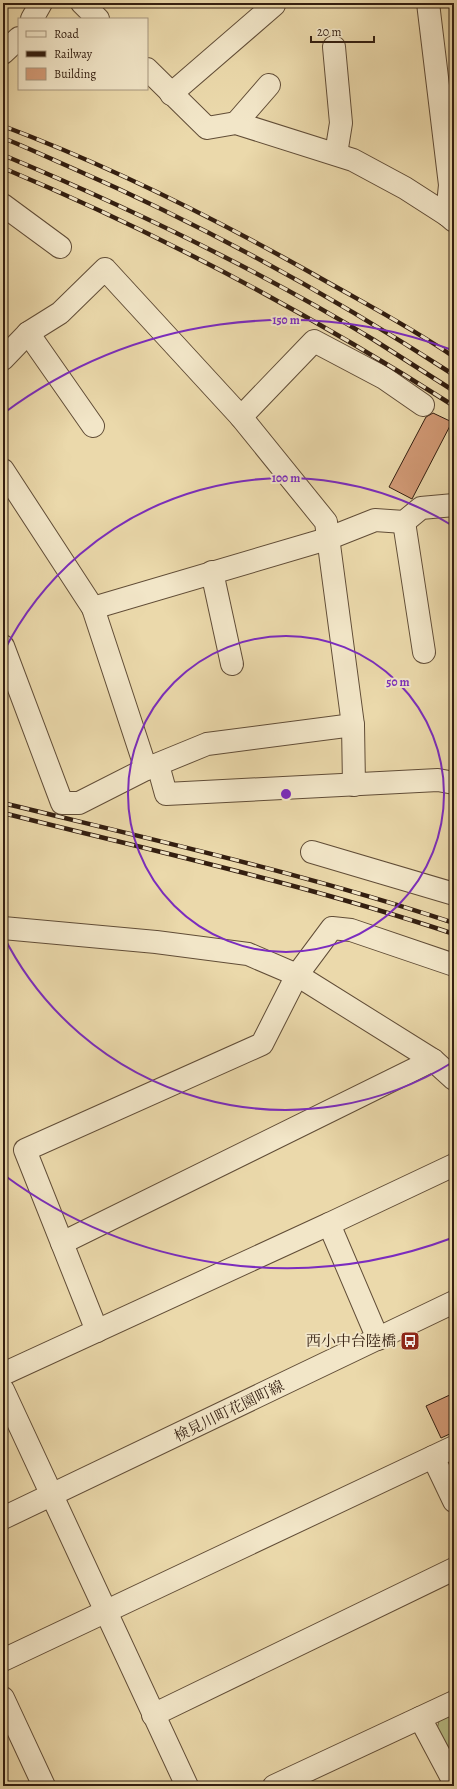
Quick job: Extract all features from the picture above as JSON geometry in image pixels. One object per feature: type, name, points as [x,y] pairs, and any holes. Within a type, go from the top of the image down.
[{"type":"street","points":[[33,18],[41,3]]},
{"type":"street","points":[[82,3],[97,18]]},
{"type":"street","points":[[428,3],[450,185],[451,218]]},
{"type":"street","points":[[171,94],[274,5]]},
{"type":"street","points":[[3,53],[18,39]]},
{"type":"street","points":[[334,47],[341,123],[336,154]]},
{"type":"street","points":[[148,70],[207,128],[236,123],[353,160],[405,188],[451,218]]},
{"type":"street","points":[[236,123],[269,85]]},
{"type":"street","points":[[4,195],[60,247]]},
{"type":"street","points":[[3,359],[28,333],[60,313],[105,269],[242,417],[326,522],[327,539],[353,725],[354,785]]},
{"type":"street","points":[[28,333],[93,426]]},
{"type":"street","points":[[242,417],[314,341],[384,378],[423,405]]},
{"type":"street","points":[[3,470],[93,608],[152,767],[166,794],[438,780],[454,783]]},
{"type":"street","points":[[93,608],[327,539],[375,520],[404,522],[421,508],[454,505]]},
{"type":"street","points":[[404,522],[424,652]]},
{"type":"street","points":[[212,572],[232,664]]},
{"type":"street","points":[[3,646],[62,803],[79,803],[152,767],[207,744],[353,725]]},
{"type":"street","points":[[312,852],[454,894]]},
{"type":"street","points":[[3,928],[156,942],[248,954],[297,974],[433,1060],[454,1079]]},
{"type":"street","points":[[97,1331],[25,1150],[262,1044],[297,974],[332,928],[351,930],[454,965]]},
{"type":"street","points":[[62,1243],[433,1060]]},
{"type":"street","points":[[3,1374],[454,1165]]},
{"type":"street","points":[[329,1224],[378,1339]]},
{"type":"street","name":"検見川町花園町線","points":[[3,1518],[454,1302]]},
{"type":"street","points":[[3,1390],[187,1786]]},
{"type":"street","points":[[3,1660],[454,1447]]},
{"type":"street","points":[[433,1457],[454,1501]]},
{"type":"street","points":[[154,1715],[454,1569]]},
{"type":"street","points":[[3,1698],[44,1786]]},
{"type":"street","points":[[274,1786],[313,1778],[420,1718],[454,1702]]},
{"type":"street","points":[[420,1718],[454,1782]]},
{"type":"green space","points":[[454,1714],[454,1766],[436,1733],[439,1721]]},
{"type":"building","points":[[433,413],[452,422],[412,499],[389,487],[426,417]]},
{"type":"building","points":[[454,1393],[454,1432],[441,1438],[426,1406]]},
{"type":"railway","points":[[3,126],[125,177],[245,236],[389,316],[454,357]]},
{"type":"railway","points":[[3,138],[122,190],[219,238],[362,317],[454,375]]},
{"type":"railway","points":[[3,155],[98,196],[239,264],[330,314],[454,391]]},
{"type":"railway","points":[[3,168],[120,220],[234,277],[345,339],[454,406]]},
{"type":"railway","points":[[3,803],[286,873],[398,905],[454,923]]},
{"type":"railway","points":[[3,813],[287,884],[399,916],[454,934]]},
{"type":"place","name":"西小中台陸橋","points":[[410,1341]]}]
